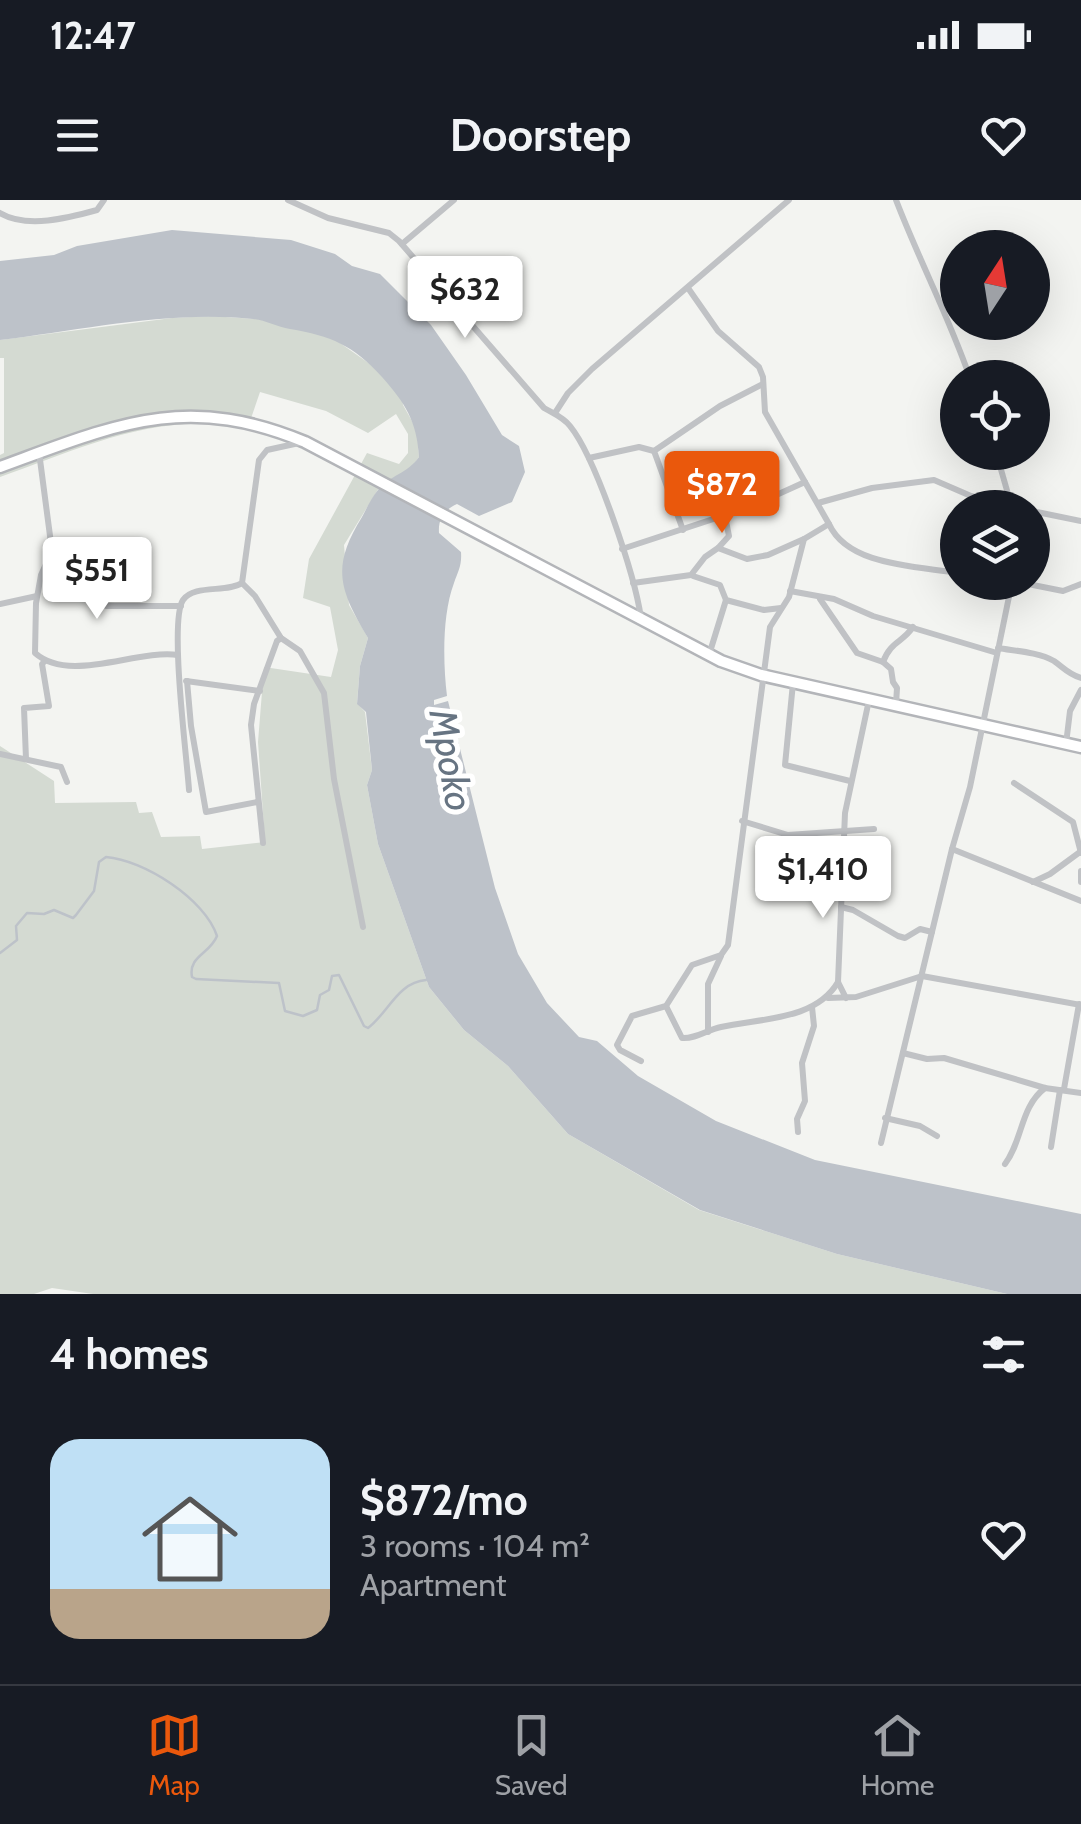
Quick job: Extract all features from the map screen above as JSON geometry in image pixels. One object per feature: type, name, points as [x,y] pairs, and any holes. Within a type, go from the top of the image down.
[{"type":"main road","points":[[0,466],[127,423],[192,415],[246,421],[305,442],[708,656],[761,675],[1081,747]]},
{"type":"street","points":[[0,213],[14,220],[37,220],[97,210],[104,200]]},
{"type":"street","points":[[288,200],[328,218],[389,233],[539,402],[569,424],[589,458],[633,583],[641,620]]},
{"type":"street","points":[[402,244],[454,200]]},
{"type":"street","points":[[555,413],[592,369],[789,200]]},
{"type":"street","points":[[896,200],[964,360]]},
{"type":"street","points":[[688,288],[718,331],[752,358],[764,384],[765,412],[834,537],[867,556],[940,569]]},
{"type":"street","points":[[589,458],[639,447],[654,451],[720,406],[764,384]]},
{"type":"street","points":[[257,802],[206,812],[178,655],[181,606],[192,593],[233,588],[242,582],[259,460],[268,450],[305,442]]},
{"type":"street","points":[[654,451],[683,530]]},
{"type":"street","points":[[39,452],[52,550],[73,586],[113,608],[181,606]]},
{"type":"street","points":[[818,503],[872,488],[934,480],[957,490]]},
{"type":"street","points":[[622,549],[770,500],[806,482]]},
{"type":"street","points":[[1050,515],[1081,521]]},
{"type":"street","points":[[691,576],[704,557],[729,536],[724,516]]},
{"type":"street","points":[[718,548],[747,559],[768,555],[828,524]]},
{"type":"street","points":[[708,1032],[708,984],[728,945],[732,924],[742,821],[770,626],[790,592],[804,538]]},
{"type":"street","points":[[52,550],[41,575],[34,648],[45,661],[70,666],[156,654],[178,655]]},
{"type":"street","points":[[633,583],[691,576],[720,585],[726,600],[708,656]]},
{"type":"street","points":[[242,582],[256,596],[282,638],[300,651],[324,693],[334,779],[363,927]]},
{"type":"street","points":[[1050,589],[1062,591],[1081,584]]},
{"type":"street","points":[[790,592],[834,599],[874,616],[1055,662],[1066,673],[1081,678]]},
{"type":"street","points":[[0,604],[38,595]]},
{"type":"street","points":[[819,598],[857,653],[892,669],[892,682],[898,688],[896,705]]},
{"type":"street","points":[[726,600],[764,610],[783,608]]},
{"type":"street","points":[[881,1143],[970,787],[1010,600]]},
{"type":"street","points":[[883,662],[894,642],[907,635],[913,626]]},
{"type":"street","points":[[262,842],[251,742],[254,704],[277,642],[282,638]]},
{"type":"street","points":[[26,758],[24,708],[49,706],[42,664],[45,661]]},
{"type":"street","points":[[184,679],[260,691]]},
{"type":"street","points":[[184,679],[189,790]]},
{"type":"street","points":[[793,682],[786,765],[850,780]]},
{"type":"street","points":[[1066,744],[1070,712],[1081,690]]},
{"type":"street","points":[[846,998],[838,982],[844,832],[850,780],[869,699]]},
{"type":"street","points":[[0,754],[61,767],[67,782]]},
{"type":"street","points":[[1014,782],[1077,823],[1080,852],[1032,882]]},
{"type":"street","points":[[742,821],[788,834],[874,829]]},
{"type":"street","points":[[952,849],[1081,900]]},
{"type":"street","points":[[1081,871],[1081,882]]},
{"type":"street","points":[[841,906],[905,938],[920,928],[932,932]]},
{"type":"street","points":[[641,1061],[620,1050],[618,1039],[632,1016],[666,1006],[692,966],[721,955]]},
{"type":"street","points":[[828,998],[878,992],[922,976],[1080,1004],[1051,1146]]},
{"type":"street","points":[[666,1006],[682,1038],[812,1007],[828,998],[838,982]]},
{"type":"street","points":[[798,1132],[797,1119],[805,1100],[802,1063],[814,1026],[812,1007]]},
{"type":"street","points":[[903,1053],[952,1060],[1045,1088],[1081,1093]]},
{"type":"street","points":[[1005,1164],[1022,1134],[1030,1102],[1045,1088]]},
{"type":"street","points":[[885,1118],[920,1126],[937,1136]]},
{"type":"shaded area","points":[[210,316],[258,319],[330,336],[370,364],[402,396],[417,430],[419,457],[409,471],[379,488],[344,545],[349,605],[368,638],[360,666],[357,703],[365,712],[372,770],[367,785],[378,844],[429,987],[464,1030],[508,1066],[568,1134],[699,1210],[837,1254],[1007,1294],[93,1294],[52,1288],[34,1294],[0,1294],[0,746],[54,781],[55,803],[136,802],[139,813],[152,812],[161,837],[200,836],[202,849],[265,842],[258,742],[264,667],[331,677],[338,650],[330,607],[303,598],[309,559],[367,453],[399,464],[408,453],[408,434],[396,414],[368,433],[326,411],[260,392],[247,430],[184,424],[152,428],[90,444],[0,477],[0,455],[4,453],[4,358],[0,358],[0,340]]},
{"type":"water","name":"Mpoko","points":[[172,230],[291,240],[380,274],[431,325],[502,435],[519,446],[525,472],[512,502],[479,516],[457,504],[441,519],[439,533],[461,552],[461,557],[445,624],[447,696],[434,700],[434,705],[448,701],[495,888],[518,954],[547,1003],[579,1037],[597,1041],[638,1076],[716,1121],[815,1160],[1081,1214],[1081,1294],[1007,1294],[837,1254],[700,1210],[568,1134],[508,1066],[464,1030],[429,987],[378,844],[367,785],[372,770],[366,712],[357,704],[360,666],[368,638],[350,605],[342,578],[346,550],[373,496],[419,457],[416,433],[403,404],[382,377],[351,350],[318,335],[258,320],[158,319],[0,340],[0,261],[54,255],[77,246]]},
{"type":"waterway","points":[[0,953],[17,940],[16,926],[27,913],[54,910],[73,918],[94,891],[99,862],[106,857],[155,874],[200,908],[217,936],[193,964],[192,977],[196,979],[279,983],[285,1011],[303,1016],[317,1010],[320,995],[329,990],[332,976],[339,975],[368,1028],[408,986],[426,980]]}]
